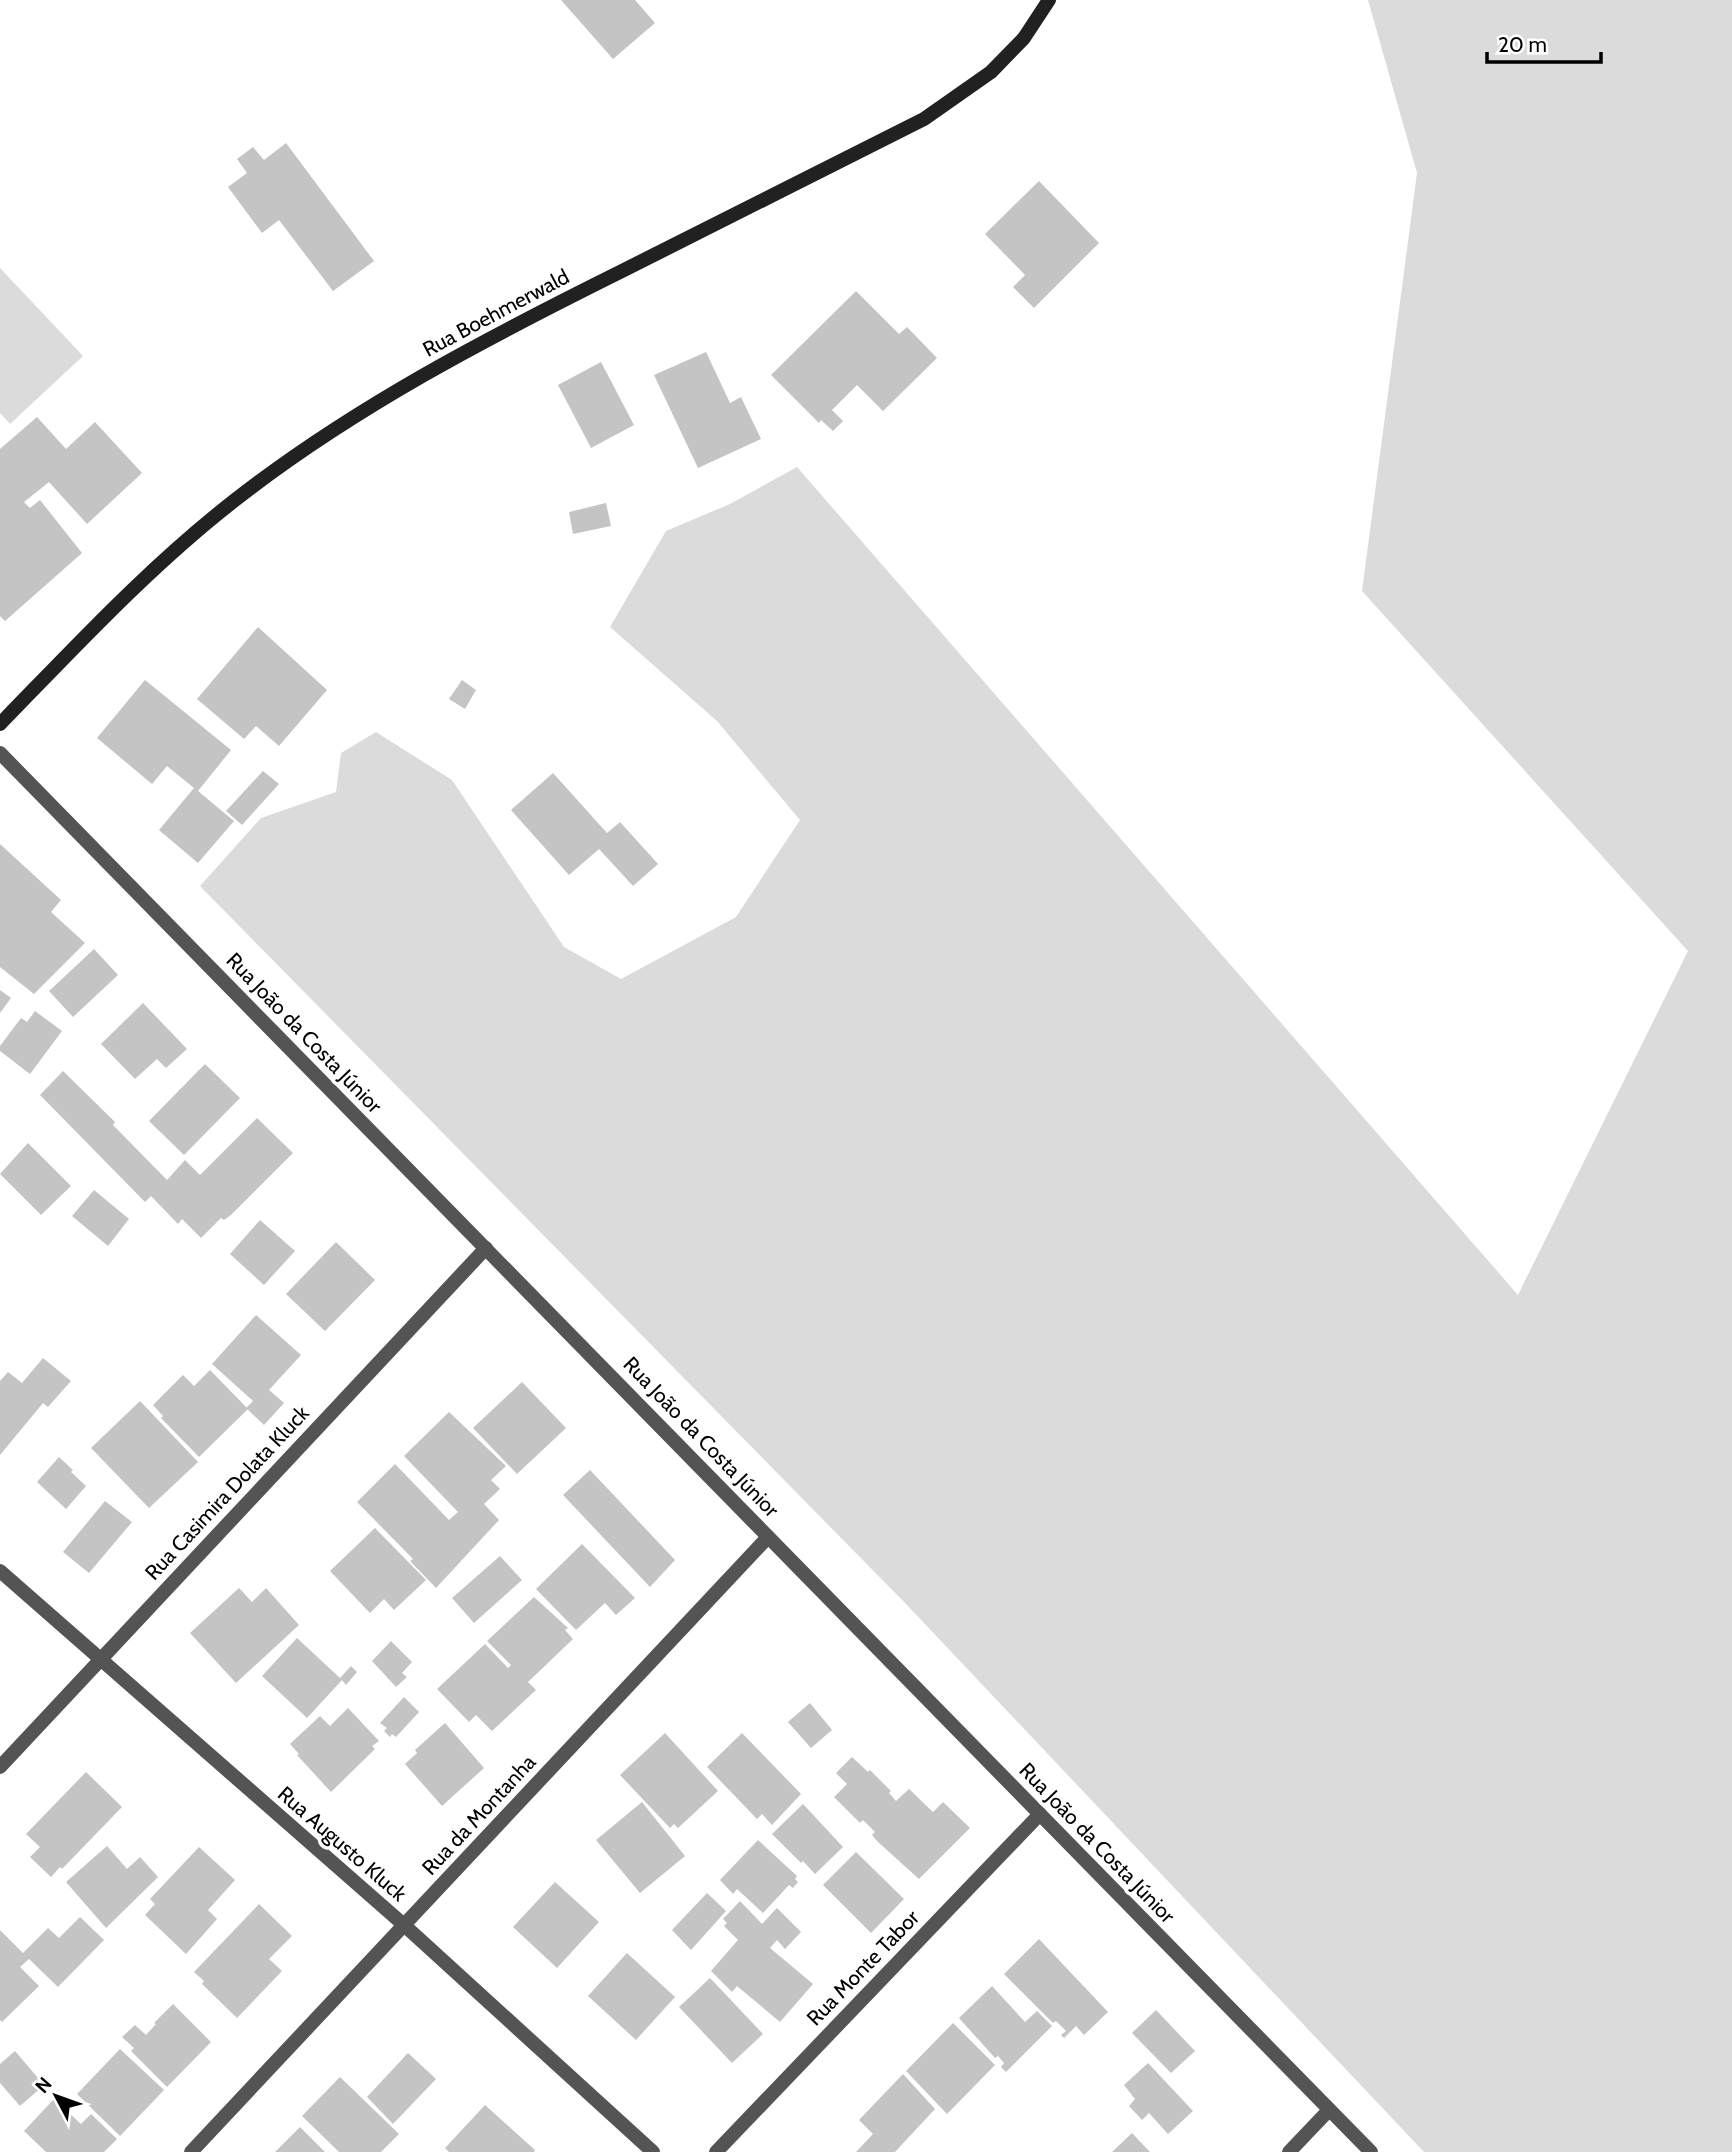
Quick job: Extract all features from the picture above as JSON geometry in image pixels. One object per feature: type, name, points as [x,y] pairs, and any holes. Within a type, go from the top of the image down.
[{"type":"main road","name":"Rua Boehmerwald","points":[[0,724],[116,604],[170,553],[293,457],[484,340],[924,119],[991,72],[1024,38],[1048,0]]},
{"type":"street","name":"Rua João da Costa Júnior","points":[[0,753],[1371,2152]]},
{"type":"street","name":"Rua Casimira Dolata Kluck","points":[[0,1767],[486,1248]]},
{"type":"street","name":"Rua da Montanha","points":[[191,2152],[768,1537]]},
{"type":"street","name":"Rua Augusto Kluck","points":[[0,1571],[404,1926],[653,2152]]},
{"type":"street","name":"Rua Monte Tabor","points":[[716,2152],[1040,1814]]},
{"type":"street","points":[[1289,2152],[1329,2109]]},
{"type":"shaded area","points":[[1368,0],[1732,0],[1732,2152],[1424,2152],[907,1605],[200,886],[261,818],[336,792],[341,753],[376,732],[452,780],[564,947],[621,979],[736,917],[800,820],[717,721],[610,627],[666,531],[730,504],[797,467],[1518,1295],[1688,951],[1362,591],[1417,173]]},
{"type":"shaded area","points":[[0,268],[83,356],[10,424],[0,413]]},
{"type":"building","points":[[561,0],[635,0],[655,23],[613,59]]},
{"type":"building","points":[[286,143],[374,261],[333,291],[279,220],[262,233],[228,187],[247,173],[237,159],[253,147],[264,160]]},
{"type":"building","points":[[1039,181],[1099,243],[1034,308],[1013,287],[1025,275],[985,234]]},
{"type":"building","points":[[856,291],[899,334],[907,327],[937,358],[883,411],[857,385],[832,410],[843,421],[833,431],[821,420],[819,423],[771,375]]},
{"type":"building","points":[[706,352],[730,403],[741,397],[761,439],[698,468],[654,375]]},
{"type":"building","points":[[601,362],[634,425],[591,448],[558,385]]},
{"type":"building","points":[[37,417],[66,449],[95,422],[142,473],[87,524],[49,482],[24,502],[30,508],[40,500],[82,553],[5,621],[0,616],[0,449]]},
{"type":"building","points":[[606,503],[611,526],[573,534],[569,512]]},
{"type":"building","points":[[258,627],[327,690],[279,746],[256,726],[244,739],[197,699]]},
{"type":"building","points":[[145,680],[231,750],[198,791],[234,821],[198,863],[159,830],[194,788],[167,766],[152,784],[97,738]]},
{"type":"building","points":[[462,680],[476,690],[465,709],[449,699]]},
{"type":"building","points":[[263,771],[279,784],[242,825],[226,811]]},
{"type":"building","points":[[553,773],[607,833],[620,822],[658,864],[633,886],[599,849],[569,875],[511,810]]},
{"type":"building","points":[[0,844],[61,900],[51,912],[85,943],[34,994],[0,967]]},
{"type":"building","points":[[94,949],[118,975],[73,1017],[49,991]]},
{"type":"building","points":[[0,990],[11,998],[0,1013]]},
{"type":"building","points":[[143,1003],[187,1049],[166,1068],[157,1059],[135,1079],[101,1044]]},
{"type":"building","points":[[35,1011],[62,1031],[30,1074],[0,1051],[0,1046],[21,1018],[27,1022]]},
{"type":"building","points":[[205,1064],[240,1098],[184,1155],[149,1121]]},
{"type":"building","points":[[63,1071],[115,1122],[113,1125],[167,1180],[185,1160],[200,1175],[257,1118],[293,1153],[231,1215],[224,1220],[221,1218],[201,1238],[182,1219],[178,1224],[151,1196],[145,1202],[40,1095]]},
{"type":"building","points":[[28,1143],[71,1186],[41,1215],[0,1174]]},
{"type":"building","points":[[94,1190],[129,1219],[108,1246],[72,1216]]},
{"type":"building","points":[[260,1220],[295,1251],[264,1285],[230,1254]]},
{"type":"building","points":[[336,1242],[375,1280],[325,1331],[286,1294]]},
{"type":"building","points":[[256,1315],[301,1355],[269,1390],[284,1403],[264,1425],[246,1408],[253,1401],[212,1364]]},
{"type":"building","points":[[43,1358],[71,1381],[48,1407],[43,1403],[0,1455],[0,1381],[8,1372],[22,1383]]},
{"type":"building","points":[[210,1370],[248,1409],[199,1457],[161,1418],[163,1416],[153,1405],[183,1375],[194,1386]]},
{"type":"building","points":[[522,1382],[566,1428],[517,1474],[473,1428]]},
{"type":"building","points":[[140,1401],[198,1462],[149,1508],[91,1448]]},
{"type":"building","points":[[449,1412],[506,1466],[491,1480],[500,1489],[484,1504],[499,1520],[436,1588],[410,1561],[413,1559],[357,1502],[395,1464],[449,1520],[458,1512],[404,1456]]},
{"type":"building","points":[[59,1457],[86,1486],[66,1509],[37,1482]]},
{"type":"building","points":[[590,1470],[675,1560],[650,1587],[563,1495]]},
{"type":"building","points":[[105,1501],[132,1522],[89,1573],[63,1552]]},
{"type":"building","points":[[375,1528],[426,1580],[394,1610],[384,1599],[370,1613],[330,1571]]},
{"type":"building","points":[[582,1544],[635,1598],[616,1615],[605,1603],[576,1630],[536,1589]]},
{"type":"building","points":[[500,1556],[522,1580],[474,1623],[452,1598]]},
{"type":"building","points":[[239,1588],[252,1602],[266,1588],[299,1625],[236,1683],[190,1633]]},
{"type":"building","points":[[534,1597],[568,1628],[565,1630],[573,1639],[528,1682],[536,1690],[492,1731],[476,1715],[469,1722],[437,1689],[485,1644],[508,1668],[511,1665],[487,1641]]},
{"type":"building","points":[[297,1638],[340,1678],[351,1666],[357,1672],[346,1685],[342,1680],[307,1718],[262,1676]]},
{"type":"building","points":[[391,1641],[412,1662],[402,1673],[407,1677],[396,1687],[372,1661]]},
{"type":"building","points":[[404,1697],[419,1712],[396,1737],[392,1734],[390,1737],[384,1731],[387,1728],[380,1723]]},
{"type":"building","points":[[810,1703],[832,1730],[811,1748],[788,1722]]},
{"type":"building","points":[[348,1708],[379,1741],[372,1746],[375,1749],[331,1792],[290,1744],[320,1716],[330,1726]]},
{"type":"building","points":[[445,1723],[484,1768],[442,1806],[405,1764],[417,1753],[415,1750]]},
{"type":"building","points":[[665,1733],[718,1791],[678,1828],[674,1824],[670,1828],[620,1775]]},
{"type":"building","points":[[742,1733],[801,1794],[772,1825],[762,1814],[757,1819],[707,1767]]},
{"type":"building","points":[[852,1757],[891,1791],[889,1793],[896,1801],[909,1789],[933,1812],[943,1802],[970,1828],[919,1879],[878,1842],[872,1835],[875,1832],[863,1820],[860,1823],[834,1797],[847,1784],[836,1773]]},
{"type":"building","points":[[86,1772],[122,1807],[51,1877],[30,1857],[40,1847],[26,1834]]},
{"type":"building","points":[[642,1802],[685,1856],[640,1893],[596,1840]]},
{"type":"building","points":[[803,1804],[843,1847],[815,1874],[772,1834]]},
{"type":"building","points":[[758,1840],[797,1876],[795,1879],[798,1882],[793,1888],[789,1885],[763,1913],[737,1889],[733,1894],[720,1880]]},
{"type":"building","points":[[107,1846],[127,1869],[140,1857],[158,1877],[106,1928],[66,1882]]},
{"type":"building","points":[[199,1847],[235,1880],[208,1910],[217,1919],[186,1954],[145,1915],[155,1904],[150,1899]]},
{"type":"building","points":[[856,1852],[904,1899],[871,1933],[823,1885]]},
{"type":"building","points":[[555,1882],[599,1922],[557,1968],[513,1927]]},
{"type":"building","points":[[707,1893],[726,1911],[691,1950],[672,1930]]},
{"type":"building","points":[[740,1901],[762,1924],[777,1908],[801,1932],[785,1949],[777,1940],[770,1948],[813,1984],[780,2022],[737,1986],[732,1992],[711,1971],[738,1940],[724,1926],[727,1923],[723,1919]]},
{"type":"building","points":[[259,1904],[292,1936],[269,1959],[282,1971],[237,2018],[202,1984],[204,1981],[194,1972]]},
{"type":"building","points":[[80,1917],[104,1940],[58,1987],[29,1959],[20,1967],[39,1986],[2,2022],[0,1930],[23,1953],[48,1928],[59,1938]]},
{"type":"building","points":[[1039,1939],[1108,2012],[1084,2035],[1076,2026],[1064,2038],[1061,2035],[1066,2031],[1056,2021],[1053,2023],[1004,1974]]},
{"type":"building","points":[[627,1953],[675,1997],[636,2040],[588,1996]]},
{"type":"building","points":[[710,1978],[763,2034],[732,2063],[679,2007]]},
{"type":"building","points":[[992,1986],[1025,2022],[1037,2011],[1052,2026],[1006,2072],[1001,2067],[1004,2063],[998,2056],[995,2058],[959,2018]]},
{"type":"building","points":[[173,2004],[211,2042],[167,2087],[131,2051],[134,2048],[122,2037],[135,2025],[146,2035]]},
{"type":"building","points":[[1156,2010],[1195,2051],[1171,2073],[1132,2033]]},
{"type":"building","points":[[953,2023],[995,2065],[947,2114],[906,2071]]},
{"type":"building","points":[[120,2049],[164,2090],[120,2136],[77,2094]]},
{"type":"building","points":[[15,2051],[44,2085],[20,2106],[0,2083],[0,2064]]},
{"type":"building","points":[[408,2053],[436,2079],[393,2124],[367,2097]]},
{"type":"building","points":[[1148,2063],[1193,2111],[1168,2134],[1149,2113],[1142,2120],[1129,2106],[1135,2099],[1124,2085]]},
{"type":"building","points":[[903,2074],[935,2109],[895,2152],[856,2152],[873,2134],[859,2120]]},
{"type":"building","points":[[340,2077],[399,2134],[381,2152],[339,2152],[302,2116]]},
{"type":"building","points":[[54,2099],[81,2124],[91,2114],[117,2139],[104,2152],[46,2152],[24,2131]]},
{"type":"building","points":[[485,2105],[535,2150],[534,2152],[449,2152],[445,2148]]},
{"type":"building","points":[[300,2127],[325,2152],[275,2152]]},
{"type":"building","points":[[1132,2133],[1150,2152],[1112,2152]]}]
